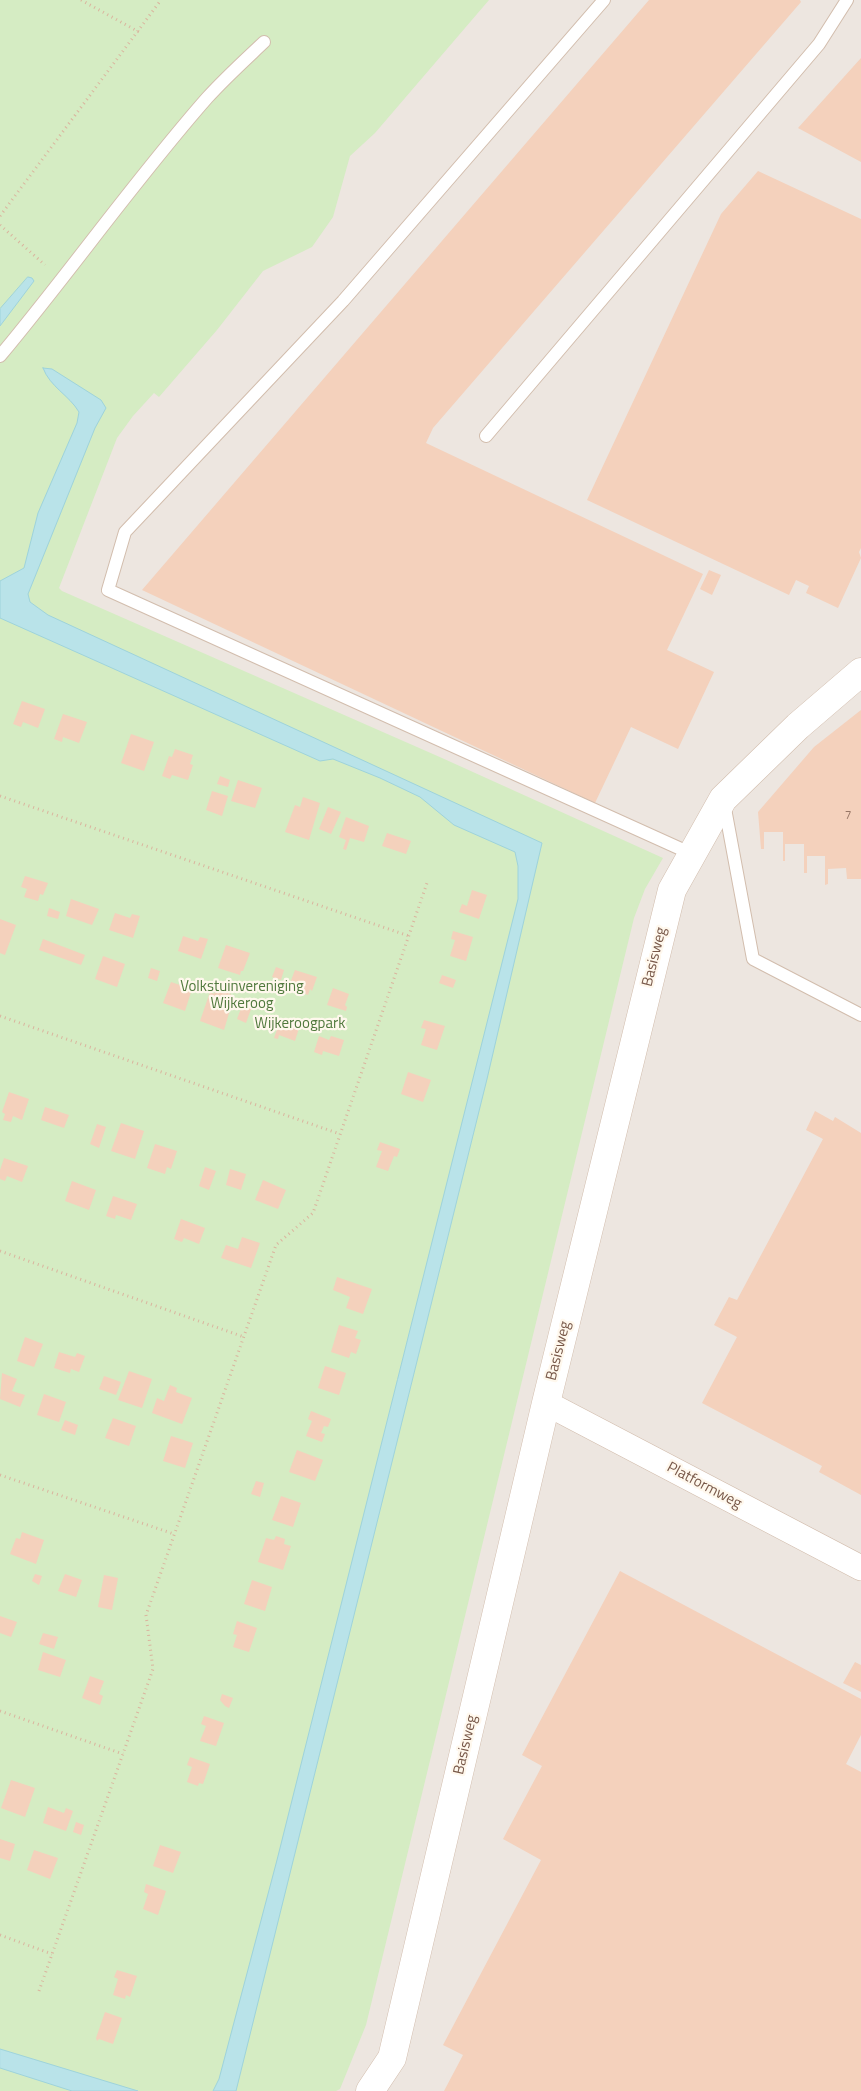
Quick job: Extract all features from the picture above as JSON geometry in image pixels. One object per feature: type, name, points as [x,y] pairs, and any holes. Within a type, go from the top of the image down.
[{"type":"street","name":"Basisweg","points":[[370,2091],[392,2058],[546,1403],[672,890],[723,799],[798,726],[861,672]]},
{"type":"street","name":"Platformweg","points":[[546,1403],[861,1568]]},
{"type":"lane","points":[[604,0],[343,301],[125,532],[108,590],[692,854]]},
{"type":"lane","points":[[486,436],[820,44],[847,0]]},
{"type":"lane","points":[[0,356],[136,182],[208,96],[264,42]]},
{"type":"lane","points":[[723,799],[753,959],[861,1015]]},
{"type":"path","points":[[81,0],[139,32]]},
{"type":"path","points":[[0,216],[161,0]]},
{"type":"path","points":[[0,226],[61,279]]},
{"type":"path","points":[[0,796],[409,936]]},
{"type":"path","points":[[39,1991],[153,1669],[146,1615],[174,1534],[276,1245],[313,1213],[428,880]]},
{"type":"path","points":[[0,1016],[340,1134]]},
{"type":"path","points":[[0,1251],[244,1336]]},
{"type":"path","points":[[0,1475],[174,1534]]},
{"type":"path","points":[[0,1711],[123,1754]]},
{"type":"path","points":[[0,1935],[52,1954]]},
{"type":"shaded area","points":[[417,0],[861,0],[861,2091],[0,2091],[44,594],[157,291]]},
{"type":"green space","name":"Wijkeroogpark","points":[[0,0],[489,0],[375,133],[350,156],[333,217],[312,247],[263,271],[217,330],[159,397],[154,393],[133,416],[117,438],[59,588],[62,591],[442,758],[663,858],[645,889],[634,918],[366,2025],[340,2089],[336,2091],[0,2091]]},
{"type":"water","points":[[28,277],[34,281],[0,326],[0,309]]},
{"type":"water","points":[[43,368],[52,369],[101,400],[106,408],[95,428],[28,594],[30,602],[48,615],[542,843],[487,1079],[236,2091],[213,2091],[219,2079],[277,1860],[518,899],[518,866],[515,852],[454,825],[420,797],[333,759],[320,761],[0,618],[0,581],[24,568],[38,513],[77,423],[79,412],[50,380]]},
{"type":"water","points":[[0,2049],[138,2091],[72,2091],[0,2068]]},
{"type":"building","points":[[649,0],[800,0],[801,2],[433,428],[426,443],[703,574],[667,650],[714,672],[678,749],[631,727],[595,803],[142,590]]},
{"type":"building","points":[[861,58],[861,162],[798,128]]},
{"type":"building","points":[[758,171],[861,219],[861,548],[859,552],[861,558],[838,608],[806,593],[809,586],[796,580],[789,595],[587,500],[721,214]]},
{"type":"building","points":[[709,570],[721,575],[712,595],[700,589]]},
{"type":"building","points":[[22,701],[45,709],[38,728],[23,722],[21,727],[13,724]]},
{"type":"building","points":[[861,710],[861,879],[847,879],[846,868],[828,869],[828,884],[825,885],[825,856],[807,856],[807,873],[804,873],[804,844],[785,844],[785,861],[783,861],[783,832],[764,832],[764,849],[761,849],[758,812],[814,747]]},
{"type":"building","points":[[63,714],[87,722],[79,743],[63,737],[62,742],[54,739]]},
{"type":"building","points":[[131,734],[154,742],[144,771],[121,763]]},
{"type":"building","points":[[175,749],[193,755],[190,764],[193,765],[188,780],[172,775],[170,779],[162,776],[169,756],[172,757]]},
{"type":"building","points":[[220,776],[230,780],[228,787],[217,784]]},
{"type":"building","points":[[238,780],[262,788],[255,808],[231,801]]},
{"type":"building","points":[[212,791],[228,796],[222,816],[206,810]]},
{"type":"building","points":[[303,797],[320,803],[309,840],[285,832],[295,805],[300,807]]},
{"type":"building","points":[[328,807],[341,812],[331,834],[319,829]]},
{"type":"building","points":[[346,817],[369,826],[364,842],[350,838],[346,850],[343,849],[346,840],[339,837]]},
{"type":"building","points":[[387,833],[411,841],[406,854],[382,846]]},
{"type":"building","points":[[25,876],[48,883],[43,895],[40,894],[38,901],[24,897],[27,889],[21,887]]},
{"type":"building","points":[[472,890],[487,895],[479,919],[459,912],[462,904],[467,906]]},
{"type":"building","points":[[71,899],[99,909],[92,925],[66,916]]},
{"type":"building","points":[[49,908],[60,912],[58,919],[47,916]]},
{"type":"building","points":[[115,913],[130,918],[132,914],[140,916],[133,938],[109,930]]},
{"type":"building","points":[[0,919],[16,925],[5,955],[0,953]]},
{"type":"building","points":[[453,931],[473,937],[466,961],[450,956],[455,940],[451,939]]},
{"type":"building","points":[[183,936],[198,941],[200,937],[208,939],[201,959],[178,951]]},
{"type":"building","points":[[43,939],[85,955],[81,965],[39,950]]},
{"type":"building","points":[[226,945],[250,953],[240,975],[218,968]]},
{"type":"building","points":[[103,956],[125,964],[117,987],[95,979]]},
{"type":"building","points":[[276,967],[284,970],[281,980],[272,977]]},
{"type":"building","points":[[151,968],[160,971],[157,981],[148,978]]},
{"type":"building","points":[[295,970],[317,977],[312,991],[310,989],[308,995],[294,990],[296,985],[290,983]]},
{"type":"building","points":[[442,975],[456,980],[453,988],[439,983]]},
{"type":"building","points":[[171,982],[192,989],[185,1011],[163,1003]]},
{"type":"building","points":[[333,988],[349,994],[345,1005],[347,1007],[346,1011],[327,1005]]},
{"type":"building","points":[[216,989],[231,994],[229,999],[233,1000],[224,1030],[200,1021],[210,992],[214,994]]},
{"type":"building","points":[[245,998],[254,1001],[246,1023],[237,1019]]},
{"type":"building","points":[[281,1018],[290,1021],[289,1025],[294,1027],[296,1023],[300,1025],[295,1041],[279,1035],[278,1039],[274,1038]]},
{"type":"building","points":[[424,1020],[445,1026],[437,1050],[421,1045],[426,1029],[421,1028]]},
{"type":"building","points":[[319,1036],[329,1040],[331,1036],[344,1040],[339,1056],[323,1051],[322,1055],[314,1052]]},
{"type":"building","points":[[408,1072],[431,1080],[423,1102],[401,1094]]},
{"type":"building","points":[[9,1092],[29,1099],[22,1120],[13,1116],[11,1122],[3,1120],[5,1114],[2,1112]]},
{"type":"building","points":[[45,1107],[69,1115],[64,1128],[41,1120]]},
{"type":"building","points":[[815,1111],[833,1121],[835,1117],[861,1133],[861,1495],[819,1472],[822,1466],[702,1403],[737,1337],[714,1325],[729,1297],[737,1300],[823,1139],[806,1130]]},
{"type":"building","points":[[121,1123],[144,1131],[135,1159],[111,1151]]},
{"type":"building","points":[[97,1124],[106,1127],[99,1148],[90,1144]]},
{"type":"building","points":[[380,1142],[400,1149],[397,1157],[394,1156],[388,1171],[376,1167],[382,1151],[377,1150]]},
{"type":"building","points":[[155,1144],[177,1151],[171,1169],[167,1167],[165,1174],[147,1168]]},
{"type":"building","points":[[4,1158],[28,1166],[22,1182],[7,1176],[5,1181],[0,1179],[0,1170]]},
{"type":"building","points":[[205,1167],[216,1171],[209,1190],[199,1186]]},
{"type":"building","points":[[230,1169],[246,1174],[241,1190],[226,1185]]},
{"type":"building","points":[[263,1180],[286,1190],[278,1209],[255,1200]]},
{"type":"building","points":[[72,1181],[96,1190],[89,1210],[65,1201]]},
{"type":"building","points":[[113,1196],[137,1204],[131,1220],[116,1215],[115,1219],[106,1216]]},
{"type":"building","points":[[181,1219],[205,1228],[199,1244],[184,1238],[182,1242],[174,1239]]},
{"type":"building","points":[[242,1237],[260,1243],[251,1268],[221,1258],[226,1245],[238,1249]]},
{"type":"building","points":[[337,1277],[372,1289],[363,1314],[346,1308],[350,1297],[333,1290]]},
{"type":"building","points":[[339,1325],[358,1331],[355,1338],[361,1340],[356,1354],[351,1352],[349,1358],[331,1352]]},
{"type":"building","points":[[25,1337],[43,1344],[34,1367],[17,1361]]},
{"type":"building","points":[[59,1352],[75,1357],[77,1353],[85,1356],[79,1372],[71,1369],[70,1373],[54,1368]]},
{"type":"building","points":[[325,1366],[346,1373],[339,1395],[318,1388]]},
{"type":"building","points":[[129,1371],[152,1379],[142,1408],[118,1400]]},
{"type":"building","points":[[2,1373],[17,1379],[12,1391],[25,1395],[20,1407],[0,1399]]},
{"type":"building","points":[[104,1376],[121,1382],[116,1395],[99,1389]]},
{"type":"building","points":[[170,1385],[177,1388],[176,1392],[192,1398],[182,1424],[152,1413],[157,1398],[164,1401]]},
{"type":"building","points":[[44,1394],[66,1402],[59,1422],[37,1415]]},
{"type":"building","points":[[311,1411],[331,1419],[328,1427],[324,1426],[321,1433],[325,1434],[322,1442],[306,1436],[312,1421],[308,1419]]},
{"type":"building","points":[[113,1418],[136,1426],[129,1446],[105,1438]]},
{"type":"building","points":[[65,1420],[78,1425],[75,1435],[61,1430]]},
{"type":"building","points":[[171,1436],[193,1443],[185,1468],[163,1461]]},
{"type":"building","points":[[297,1450],[323,1460],[315,1481],[289,1472]]},
{"type":"building","points":[[256,1481],[264,1483],[260,1497],[251,1494]]},
{"type":"building","points":[[281,1496],[301,1503],[293,1527],[272,1520]]},
{"type":"building","points":[[22,1532],[44,1540],[36,1564],[10,1554],[16,1538],[20,1539]]},
{"type":"building","points":[[276,1536],[285,1539],[284,1544],[291,1546],[283,1570],[258,1562],[266,1538],[274,1540]]},
{"type":"building","points":[[620,1571],[861,1699],[861,1735],[846,1764],[861,1772],[861,2091],[444,2091],[463,2055],[443,2045],[541,1860],[503,1839],[542,1766],[522,1755]]},
{"type":"building","points":[[35,1574],[42,1576],[39,1585],[32,1581]]},
{"type":"building","points":[[65,1574],[82,1580],[76,1597],[58,1591]]},
{"type":"building","points":[[104,1575],[118,1578],[112,1610],[98,1607]]},
{"type":"building","points":[[252,1580],[272,1587],[265,1611],[244,1604]]},
{"type":"building","points":[[0,1616],[17,1622],[11,1637],[0,1633]]},
{"type":"building","points":[[237,1621],[257,1628],[249,1652],[233,1647],[237,1635],[233,1634]]},
{"type":"building","points":[[43,1633],[58,1637],[54,1649],[39,1644]]},
{"type":"building","points":[[43,1652],[66,1660],[60,1677],[38,1670]]},
{"type":"building","points":[[855,1662],[861,1665],[861,1692],[843,1683]]},
{"type":"building","points":[[90,1676],[104,1681],[99,1694],[103,1696],[100,1705],[82,1698]]},
{"type":"building","points":[[222,1694],[233,1698],[229,1708],[220,1700]]},
{"type":"building","points":[[204,1716],[224,1723],[216,1746],[200,1741],[206,1726],[201,1724]]},
{"type":"building","points":[[190,1757],[210,1764],[203,1784],[199,1783],[198,1786],[187,1782],[192,1767],[187,1765]]},
{"type":"building","points":[[11,1780],[35,1788],[25,1817],[1,1808]]},
{"type":"building","points":[[48,1807],[64,1813],[66,1808],[73,1811],[66,1831],[43,1823]]},
{"type":"building","points":[[76,1822],[84,1825],[81,1835],[73,1832]]},
{"type":"building","points":[[0,1839],[15,1844],[10,1861],[0,1858]]},
{"type":"building","points":[[160,1845],[181,1852],[173,1873],[153,1866]]},
{"type":"building","points":[[34,1850],[58,1858],[50,1879],[27,1870]]},
{"type":"building","points":[[146,1884],[166,1891],[158,1915],[143,1909],[148,1894],[144,1892]]},
{"type":"building","points":[[117,1970],[137,1976],[130,1997],[126,1995],[125,1999],[113,1995],[118,1979],[114,1977]]},
{"type":"building","points":[[105,2012],[122,2018],[113,2044],[99,2039],[97,2041],[96,2038]]},
{"type":"park label","name":"Volkstuinvereniging Wijkeroog","points":[[242,996]]}]
